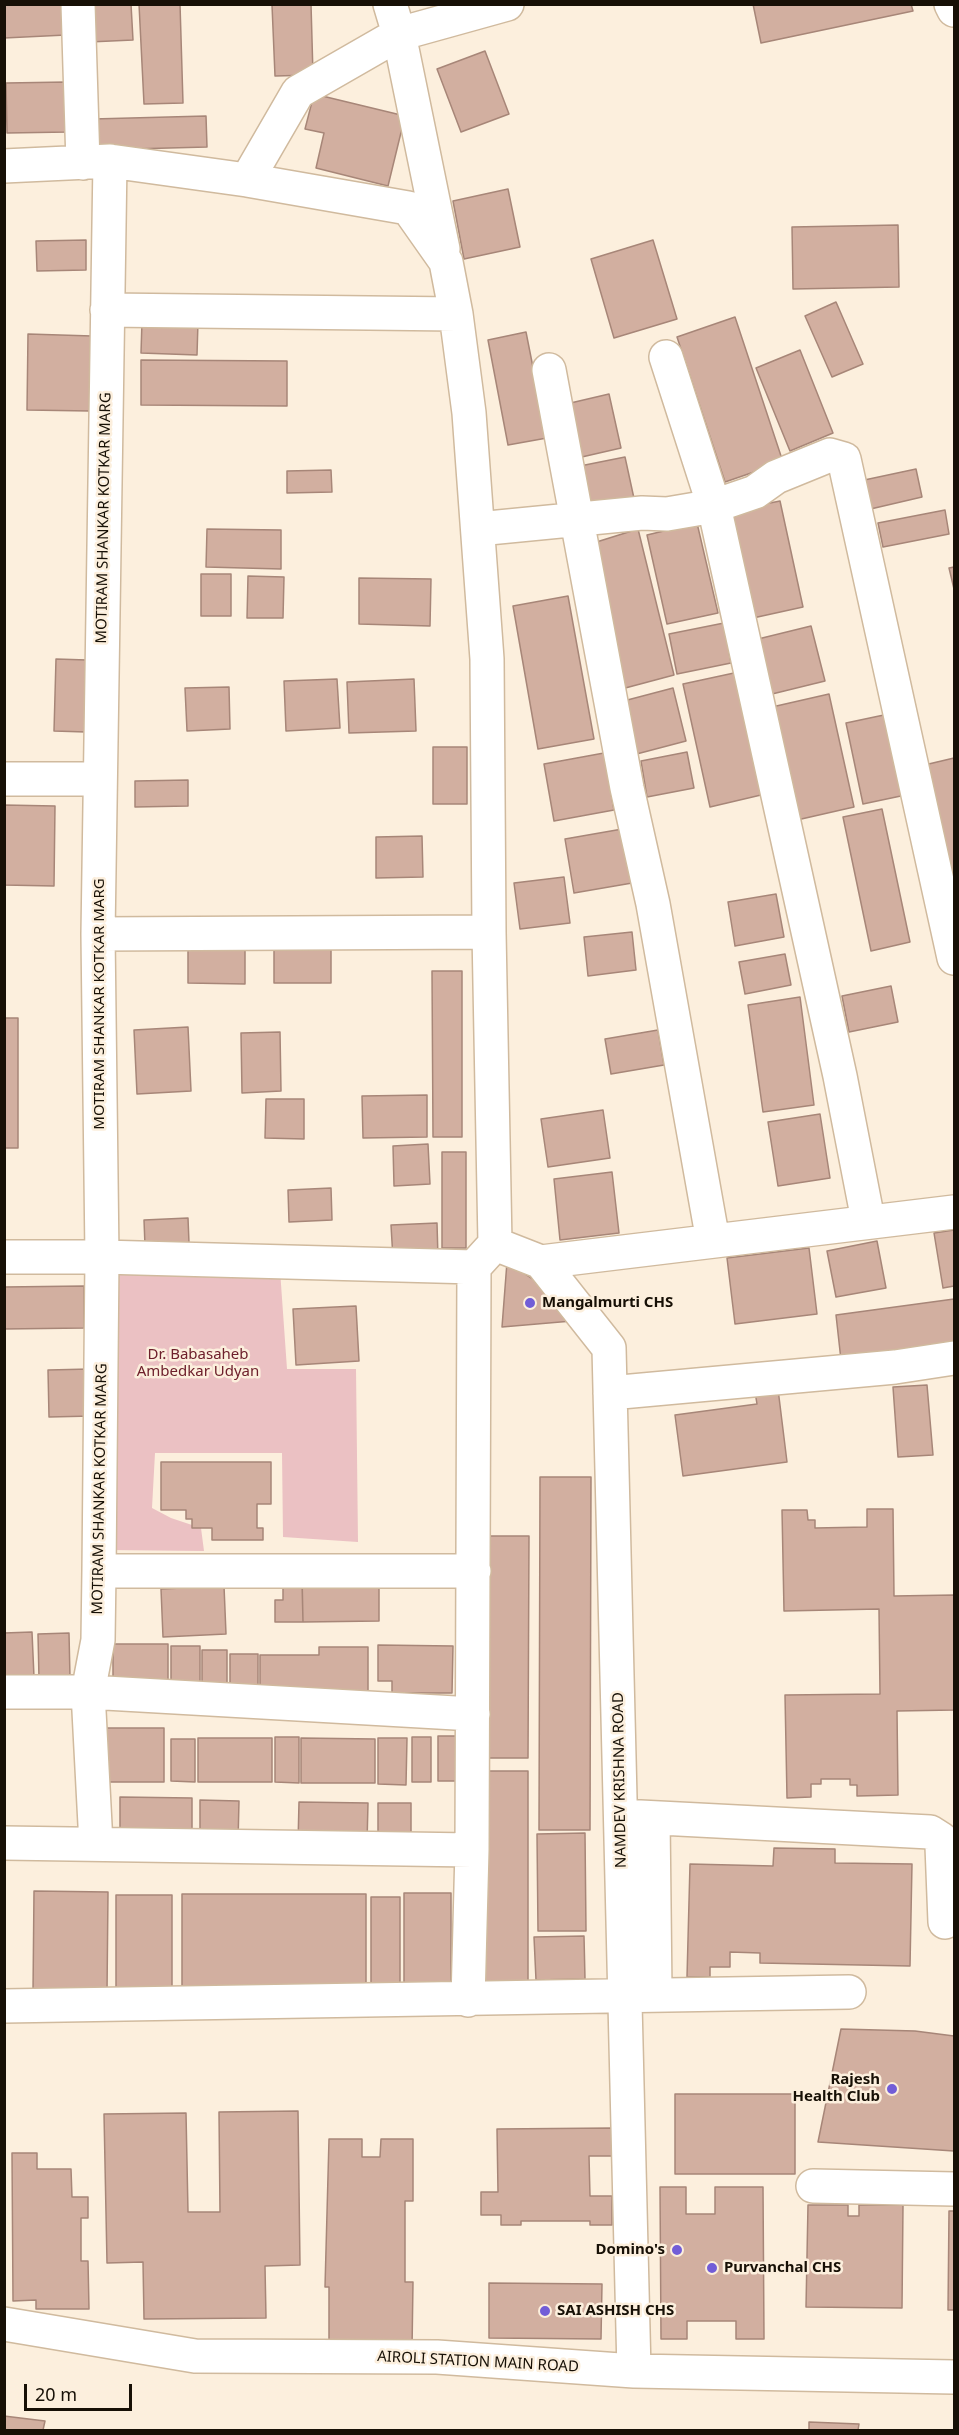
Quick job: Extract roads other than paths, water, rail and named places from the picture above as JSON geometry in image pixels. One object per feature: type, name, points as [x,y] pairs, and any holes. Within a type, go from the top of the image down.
[{"type":"street","name":"MOTIRAM SHANKAR KOTKAR MARG","points":[[78,4],[96,162],[107,310],[98,934],[102,1257],[99,1572],[98,1640],[88,1692],[96,1844]]},
{"type":"street","points":[[247,180],[298,92],[395,19],[507,4]]},
{"type":"street","points":[[951,4],[954,10]]},
{"type":"street","points":[[395,19],[456,314],[469,413],[488,659],[489,932],[484,1255],[474,1571],[472,1850],[468,2000]]},
{"type":"street","points":[[4,166],[96,162],[247,180],[408,208],[446,262]]},
{"type":"street","points":[[107,310],[456,314]]},
{"type":"street","points":[[666,357],[714,506],[840,1076],[868,1220]]},
{"type":"street","points":[[549,370],[627,788],[653,904],[713,1241]]},
{"type":"street","points":[[478,529],[642,513],[667,514],[714,506],[755,492],[776,477],[830,455],[844,459],[954,958]]},
{"type":"street","points":[[4,778],[100,779]]},
{"type":"street","points":[[98,934],[489,932]]},
{"type":"street","points":[[4,1257],[484,1255],[541,1262],[868,1220],[954,1212]]},
{"type":"street","name":"NAMDEV KRISHNA ROAD","points":[[541,1262],[609,1348],[621,1816],[639,1994],[634,2371]]},
{"type":"street","points":[[610,1393],[884,1368],[954,1358]]},
{"type":"street","points":[[99,1572],[474,1571]]},
{"type":"street","points":[[4,1692],[88,1692],[473,1714]]},
{"type":"street","points":[[621,1816],[936,1834],[942,1845],[945,1922]]},
{"type":"street","points":[[639,1994],[653,1818]]},
{"type":"street","points":[[4,1843],[472,1850]]},
{"type":"street","points":[[4,2006],[849,1992]]},
{"type":"street","points":[[813,2186],[954,2189]]},
{"type":"street","name":"AIROLI STATION MAIN ROAD","points":[[4,2324],[195,2356],[437,2357],[634,2371],[954,2377]]},
{"type":"place","name":"Mangalmurti CHS","points":[[530,1303]]},
{"type":"place","name":"Rajesh Health Club","points":[[892,2089]]},
{"type":"place","name":"Domino's","points":[[677,2250]]},
{"type":"place","name":"Purvanchal CHS","points":[[712,2268]]},
{"type":"place","name":"SAI ASHISH CHS","points":[[545,2311]]},
{"type":"park label","name":"Dr. Babasaheb Ambedkar Udyan","points":[[198,1364]]}]
